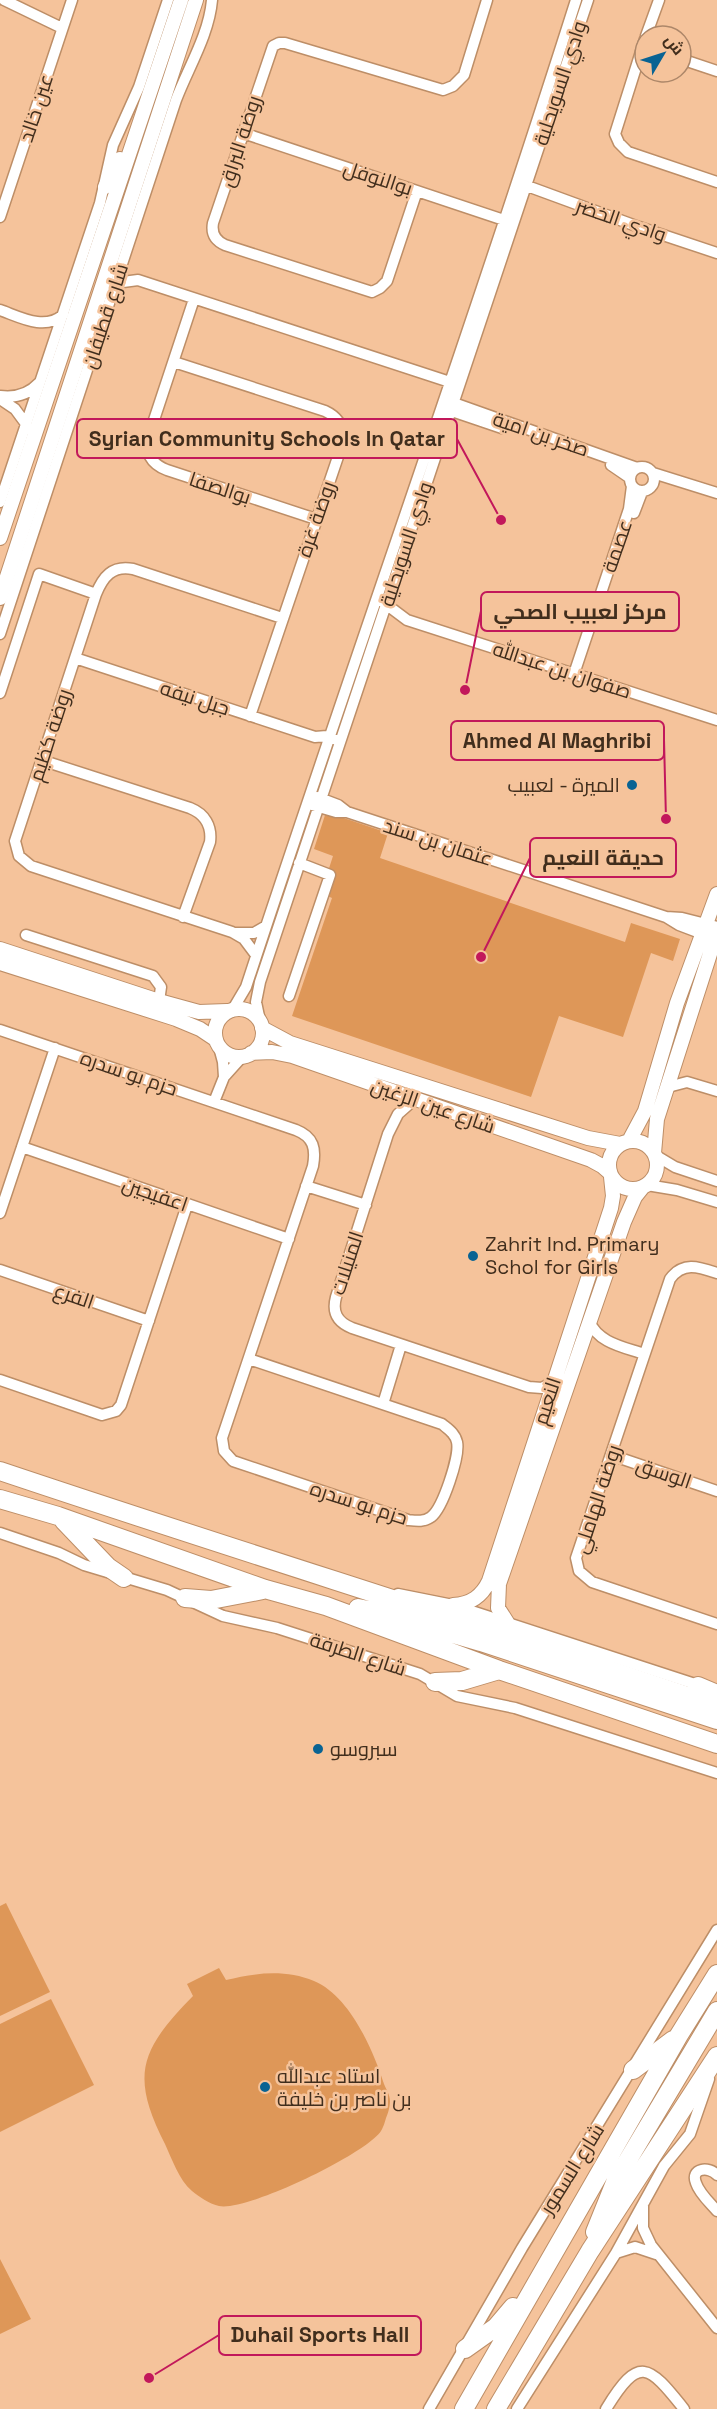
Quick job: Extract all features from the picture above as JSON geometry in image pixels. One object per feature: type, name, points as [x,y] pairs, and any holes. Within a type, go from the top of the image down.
[{"type":"main road","points":[[0,1471],[717,1706]]},
{"type":"main road","name":"شارع الطرفة","points":[[0,1499],[58,1516],[265,1589],[326,1606],[499,1670],[717,1744]]},
{"type":"main road","points":[[58,1516],[108,1567],[124,1578]]},
{"type":"main road","points":[[185,1598],[211,1600],[265,1589]]},
{"type":"main road","points":[[326,1606],[383,1613],[459,1635],[717,1720]]},
{"type":"main road","points":[[435,1682],[462,1681],[499,1670]]},
{"type":"main road","points":[[698,1686],[717,1694]]},
{"type":"main road","name":"شارع السمور","points":[[464,2409],[717,1974]]},
{"type":"main road","points":[[590,2251],[603,2208],[616,2180],[717,2012]]},
{"type":"main road","points":[[633,2070],[679,2036]]},
{"type":"main road","points":[[496,2409],[590,2251],[715,2060]]},
{"type":"main road","points":[[465,2349],[496,2327],[534,2288]]},
{"type":"street","points":[[4,0],[62,28]]},
{"type":"street","name":"عين خالد","points":[[0,217],[72,0]]},
{"type":"street","name":"شارع قطيفان","points":[[0,502],[105,187],[113,145],[143,77],[168,0]]},
{"type":"street","name":"شارع قطيفان","points":[[0,538],[36,437],[181,0]]},
{"type":"street","name":"شارع قطيفان","points":[[0,598],[196,0]]},
{"type":"street","points":[[186,33],[206,0]]},
{"type":"street","name":"شارع قطيفان","points":[[0,634],[176,100],[200,44],[212,0]]},
{"type":"street","name":"روضة البراق","points":[[417,191],[387,281],[376,291],[367,291],[225,245],[216,238],[212,227],[270,51],[276,44],[285,44],[443,90],[453,86],[464,75],[486,0]]},
{"type":"street","name":"وادي السويحلية","points":[[522,184],[576,0]]},
{"type":"street","name":"وادي السويحلية","points":[[230,1010],[242,995],[266,926],[315,801],[509,222],[588,0]]},
{"type":"street","points":[[651,24],[658,0]]},
{"type":"street","points":[[693,63],[717,71]]},
{"type":"street","points":[[633,79],[615,134],[619,143],[628,152],[717,182]]},
{"type":"street","name":"بوالنوفل","points":[[243,133],[509,222]]},
{"type":"street","points":[[105,187],[134,137]]},
{"type":"street","name":"وادي الخضر","points":[[522,184],[717,253]]},
{"type":"street","points":[[124,261],[129,272],[138,280],[455,384]]},
{"type":"street","points":[[115,288],[128,281],[138,280]]},
{"type":"street","name":"بوالصفا","points":[[194,299],[147,442],[147,450],[154,463],[167,470],[316,519]]},
{"type":"street","points":[[0,310],[39,323],[47,329],[55,341]]},
{"type":"street","points":[[39,323],[50,322],[63,315]]},
{"type":"street","name":"روضة غرة","points":[[174,362],[326,411],[339,420],[343,428],[342,445],[250,716]]},
{"type":"street","points":[[0,397],[26,393],[41,381]]},
{"type":"street","points":[[0,397],[15,409],[36,437]]},
{"type":"street","name":"صخر بن امية","points":[[448,405],[637,468],[644,467],[653,478]]},
{"type":"street","name":"صخر بن امية","points":[[448,405],[616,467],[635,485]]},
{"type":"street","points":[[637,468],[635,485],[649,490],[653,478]]},
{"type":"street","points":[[653,478],[717,492]]},
{"type":"street","points":[[653,478],[717,499]]},
{"type":"street","name":"عصمة","points":[[577,675],[635,485]]},
{"type":"street","name":"روضة كظيم","points":[[266,926],[254,933],[232,932],[183,917],[24,862],[16,849],[15,841],[96,594],[109,573],[126,568],[282,618]]},
{"type":"street","points":[[0,693],[39,574],[96,594]]},
{"type":"street","name":"صفوان بن عبدالله","points":[[382,602],[406,620],[717,720]]},
{"type":"street","name":"جبل نيفه","points":[[75,658],[334,744]]},
{"type":"street","points":[[41,760],[190,808],[203,816],[210,831],[210,842],[183,917]]},
{"type":"street","name":"وادي السويحلية","points":[[261,1024],[256,1002],[257,992],[299,863],[315,801]]},
{"type":"street","name":"عثمان بن سند","points":[[315,801],[336,812],[347,812],[666,917],[682,918],[712,931]]},
{"type":"street","points":[[289,996],[330,875],[299,863]]},
{"type":"street","points":[[645,1186],[655,1175],[657,1119],[675,1066],[712,931],[717,894]]},
{"type":"street","points":[[712,931],[674,1014],[645,1110],[624,1143],[609,1160],[611,1175],[625,1188],[631,1190],[645,1186],[677,1190],[717,1202]]},
{"type":"street","name":"روضة كظيم","points":[[232,932],[249,944],[256,956]]},
{"type":"street","points":[[26,935],[153,975],[161,987],[159,1001]]},
{"type":"street","points":[[0,949],[199,1012],[245,1009],[261,1024],[262,1040],[224,1077],[214,1102]]},
{"type":"street","points":[[0,963],[176,1019],[200,1029],[230,1055],[247,1055]]},
{"type":"street","points":[[224,1077],[223,1062],[214,1032],[218,1020],[230,1010]]},
{"type":"street","name":"شارع عين الزغين","points":[[261,1024],[290,1043],[576,1134],[624,1143]]},
{"type":"street","name":"حزم بو سدره","points":[[0,1030],[296,1130],[307,1136],[315,1150],[306,1186],[222,1438],[224,1451],[233,1461],[408,1520],[423,1521],[439,1508],[457,1453],[457,1441],[451,1430],[442,1424],[249,1359]]},
{"type":"street","points":[[0,1213],[55,1048]]},
{"type":"street","name":"شارع عين الزغين","points":[[247,1055],[272,1052],[292,1056],[591,1160],[611,1175]]},
{"type":"street","points":[[675,1066],[687,1082]]},
{"type":"street","points":[[668,1087],[687,1082],[717,1092]]},
{"type":"street","name":"المنيلات","points":[[415,1100],[403,1108],[394,1120],[336,1297],[335,1313],[346,1326],[534,1388],[546,1387],[553,1382]]},
{"type":"street","points":[[624,1143],[643,1143],[654,1154],[682,1170],[717,1181]]},
{"type":"street","name":"اعفيجين","points":[[22,1147],[289,1239]]},
{"type":"street","name":"النعيم","points":[[453,1605],[475,1599],[489,1581],[611,1209],[611,1175]]},
{"type":"street","points":[[306,1186],[366,1204]]},
{"type":"street","name":"النعيم","points":[[507,1622],[498,1608],[499,1584],[626,1215],[635,1197],[645,1186]]},
{"type":"street","points":[[0,1380],[102,1415],[110,1414],[121,1405],[187,1205]]},
{"type":"street","name":"روضة الهاملي","points":[[717,1273],[694,1266],[680,1269],[670,1279],[576,1558],[579,1570],[592,1582],[717,1624]]},
{"type":"street","name":"الفرع","points":[[0,1270],[149,1321]]},
{"type":"street","points":[[589,1321],[603,1339]]},
{"type":"street","points":[[581,1346],[594,1339],[603,1339],[644,1354]]},
{"type":"street","points":[[383,1404],[401,1345]]},
{"type":"street","name":"الوسق","points":[[611,1455],[716,1487]]},
{"type":"street","name":"شارع الطرفة","points":[[0,1533],[185,1598],[223,1616],[277,1628],[420,1674],[465,1699],[515,1708],[717,1773]]},
{"type":"street","points":[[368,1590],[415,1596],[453,1605],[698,1686],[717,1685]]},
{"type":"street","name":"شارع السمور","points":[[429,2409],[522,2248],[717,1930]]},
{"type":"street","points":[[517,2409],[616,2253],[664,2166],[685,2141],[693,2127],[715,2060]]},
{"type":"street","points":[[717,2175],[711,2169],[704,2169],[698,2172],[695,2178],[696,2185],[717,2211]]},
{"type":"street","points":[[643,2202],[643,2228],[659,2256],[717,2328]]},
{"type":"street","points":[[616,2253],[635,2247],[659,2256]]},
{"type":"street","points":[[606,2409],[626,2379],[641,2373],[657,2377],[684,2409]]},
{"type":"shaded area","points":[[326,812],[388,833],[380,858],[625,942],[631,923],[680,939],[673,961],[651,953],[623,1037],[559,1016],[531,1097],[292,1016],[332,898],[321,893],[333,856],[314,849]]},
{"type":"shaded area","points":[[6,1903],[50,1992],[0,2016],[0,1906]]},
{"type":"shaded area","name":"استاد عبدالله بن ناصر بن خليفة","points":[[219,1968],[226,1980],[259,1974],[281,1974],[303,1977],[327,1988],[349,2011],[367,2040],[390,2101],[381,2131],[353,2153],[278,2191],[254,2200],[219,2206],[195,2193],[180,2175],[154,2120],[147,2099],[145,2081],[146,2064],[161,2032],[193,1996],[187,1984]]},
{"type":"shaded area","points":[[51,1999],[94,2085],[0,2132],[0,2024]]},
{"type":"shaded area","points":[[0,2259],[31,2319],[0,2334]]},
{"type":"place","name":"Syrian Community Schools In Qatar","points":[[501,520]]},
{"type":"place","name":"مركز لعبيب الصحي","points":[[465,690]]},
{"type":"place","name":"الميرة - لعبيب","points":[[632,785]]},
{"type":"place","name":"Ahmed Al Maghribi","points":[[666,819]]},
{"type":"place","name":"حديقة النعيم","points":[[481,957]]},
{"type":"place","name":"Zahrit Ind. Primary Schol for Girls","points":[[473,1256]]},
{"type":"place","name":"سبروسو","points":[[318,1749]]},
{"type":"place","name":"استاد عبدالله بن ناصر بن خليفة","points":[[265,2087]]},
{"type":"place","name":"Duhail Sports Hall","points":[[149,2378]]}]
